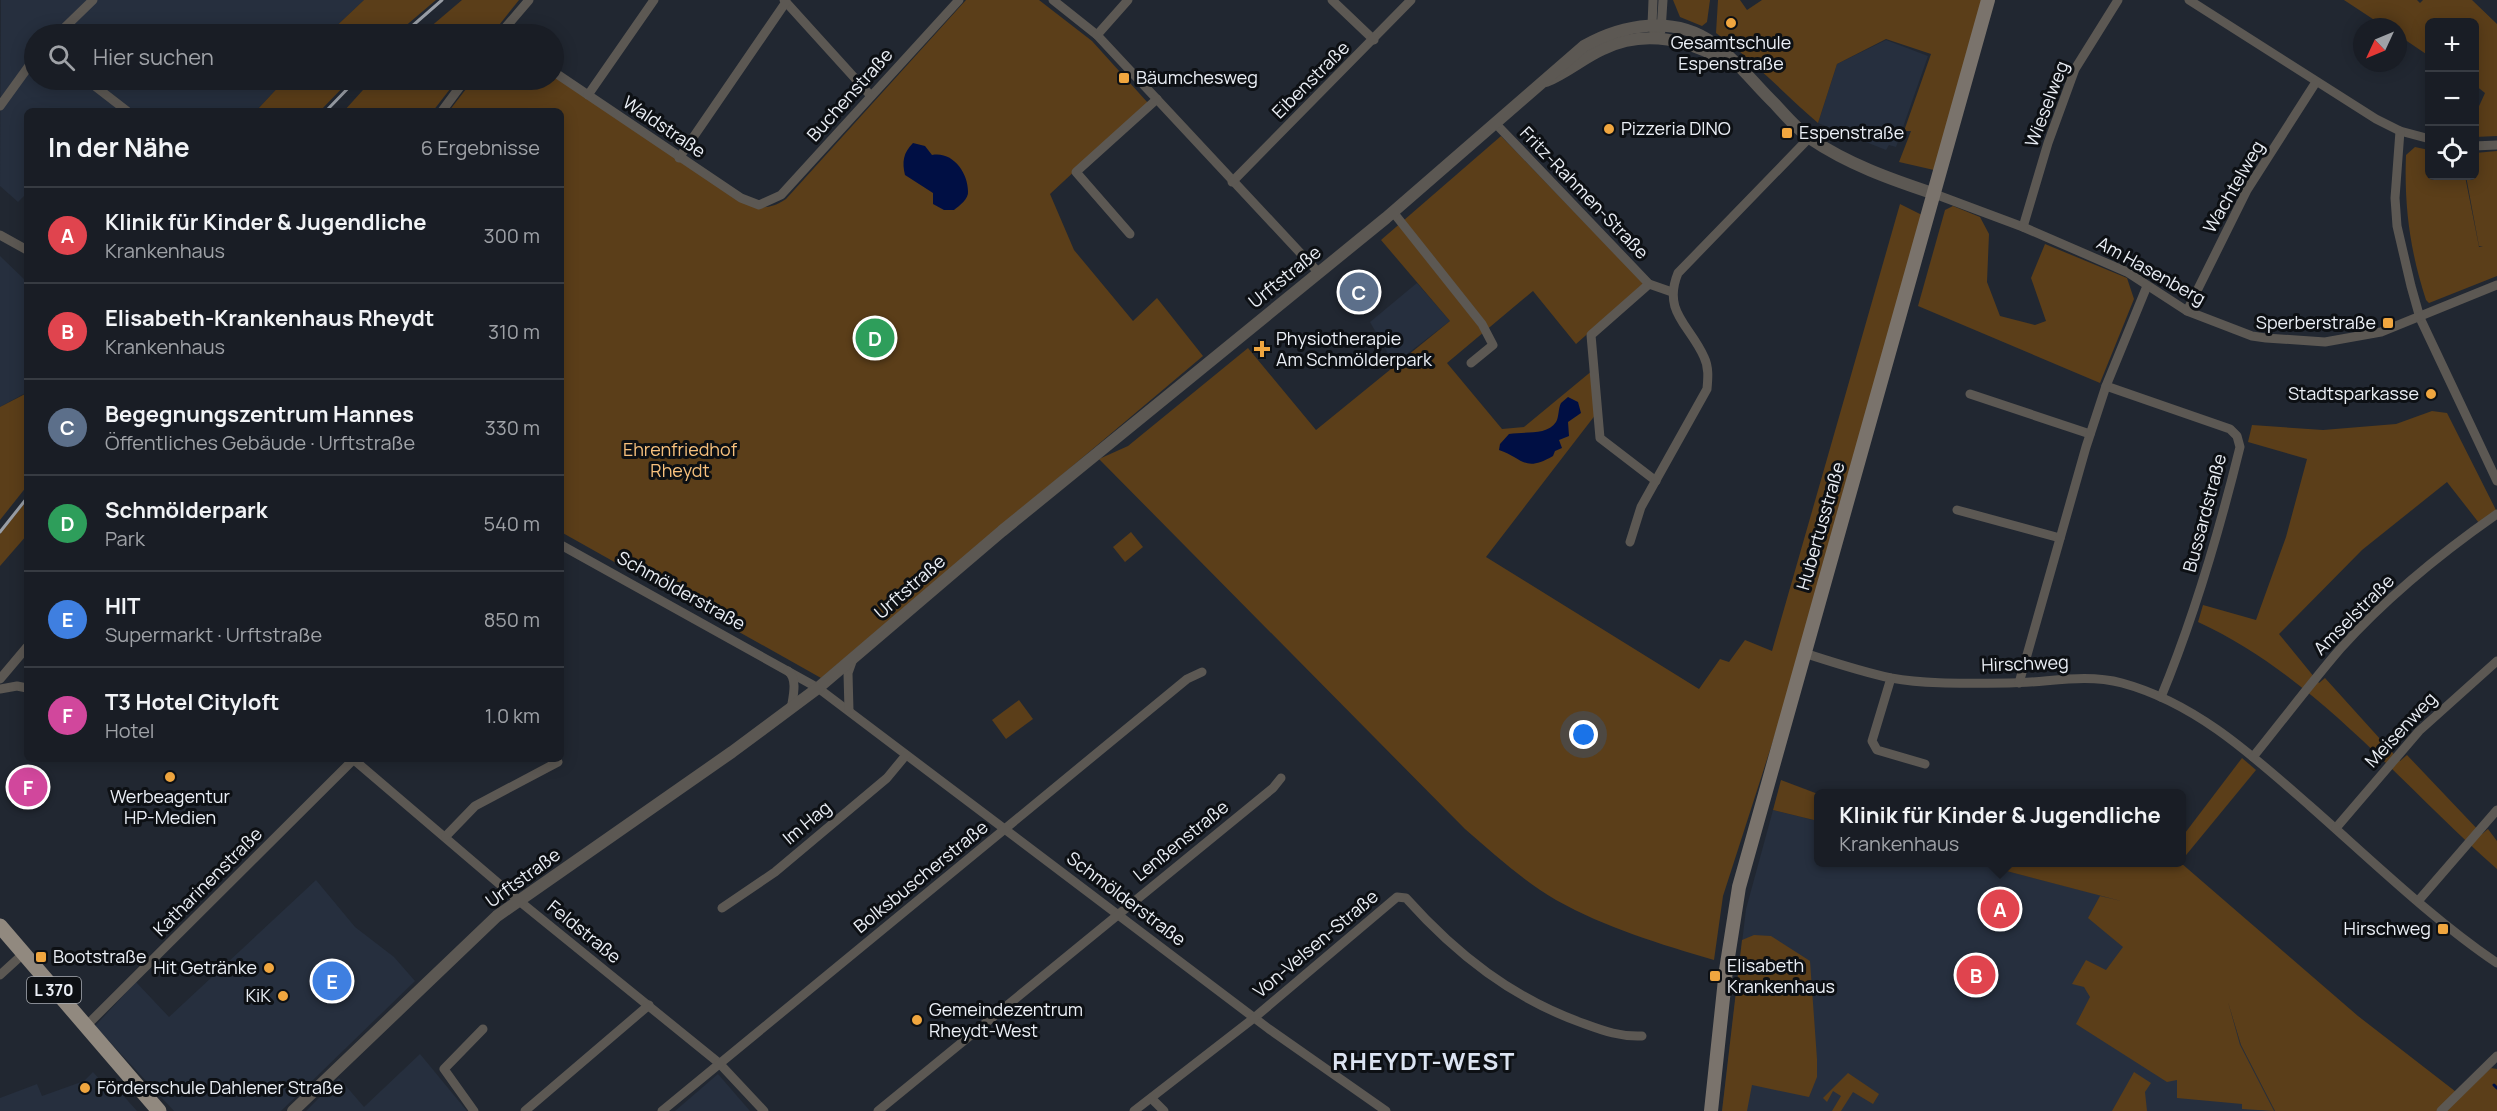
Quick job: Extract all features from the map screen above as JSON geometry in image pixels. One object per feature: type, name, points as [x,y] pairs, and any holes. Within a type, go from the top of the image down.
[{"type":"main road","name":"Hubertusstraße","points":[[1711,1111],[1738,888],[1988,0]]},
{"type":"main road","name":"L 370","points":[[0,926],[159,1111]]},
{"type":"main road","name":"Hubertusstraße","points":[[1704,1111],[1715,1066]]},
{"type":"street","points":[[68,24],[93,0]]},
{"type":"street","points":[[509,24],[529,0]]},
{"type":"street","points":[[588,95],[654,0]]},
{"type":"street","name":"Buchenstraße","points":[[759,205],[781,195],[959,0]]},
{"type":"street","points":[[1053,0],[1098,35],[1318,273]]},
{"type":"street","points":[[1098,35],[1128,0]]},
{"type":"street","points":[[1332,0],[1374,40]]},
{"type":"street","name":"Eibenstraße","points":[[1232,182],[1411,0]]},
{"type":"street","points":[[1653,0],[1657,25]]},
{"type":"street","points":[[1656,38],[1663,0]]},
{"type":"street","name":"Wieselweg","points":[[2023,228],[2048,143],[2075,69],[2118,0]]},
{"type":"street","points":[[2189,0],[2316,82],[2400,131],[2425,138]]},
{"type":"street","points":[[679,158],[785,1],[871,96]]},
{"type":"street","name":"Urftstraße","points":[[293,1111],[518,900],[566,869],[818,688],[1002,531],[1393,212],[1545,81],[1554,69],[1599,38],[1616,31],[1657,25],[1692,33],[1713,43],[1809,138],[1844,159],[1888,179],[1932,193]]},
{"type":"street","name":"Urftstraße","points":[[1545,81],[1561,75],[1605,47],[1656,38],[1690,43],[1738,67]]},
{"type":"street","points":[[0,106],[24,73]]},
{"type":"street","name":"Waldstraße","points":[[564,79],[679,158],[741,198],[759,205]]},
{"type":"street","name":"Wachtelweg","points":[[2187,311],[2247,190],[2316,82]]},
{"type":"street","points":[[100,90],[123,108]]},
{"type":"street","points":[[444,108],[458,90]]},
{"type":"street","points":[[1130,234],[1076,172],[1157,99]]},
{"type":"street","name":"Fritz-Rahmen-Straße","points":[[1496,124],[1649,284],[1672,292]]},
{"type":"street","points":[[2400,131],[2395,198],[2397,226],[2420,318],[2497,482]]},
{"type":"street","points":[[1630,542],[1641,507],[1707,389],[1708,368],[1704,356],[1678,317],[1672,292],[1678,273],[1722,231],[1809,138]]},
{"type":"street","points":[[2479,146],[2497,145]]},
{"type":"street","name":"Am Hasenberg","points":[[1932,193],[2127,272],[2187,311],[2252,336],[2325,342],[2381,332],[2497,285]]},
{"type":"street","points":[[1393,212],[1482,324],[1493,345],[1471,363]]},
{"type":"street","points":[[0,234],[24,248]]},
{"type":"street","name":"Fritz-Rahmen-Straße","points":[[1649,284],[1591,335],[1600,438],[1656,480]]},
{"type":"street","points":[[2019,683],[2090,434],[2106,386],[2147,286]]},
{"type":"street","name":"Bussardstraße","points":[[2106,386],[2230,429],[2237,436],[2240,447],[2220,530],[2197,602],[2162,697]]},
{"type":"street","points":[[1970,394],[2090,434]]},
{"type":"street","points":[[1957,510],[2060,538]]},
{"type":"street","name":"Amselstraße","points":[[2253,757],[2341,649],[2382,606],[2422,571],[2497,514]]},
{"type":"street","name":"Schmölderstraße","points":[[564,547],[784,667],[818,688],[1254,1018],[1386,1111]]},
{"type":"street","points":[[0,679],[24,650]]},
{"type":"street","name":"Hirschweg","points":[[1804,653],[1891,678],[1934,683],[2019,683],[2096,679],[2120,682],[2162,697],[2193,713],[2253,757],[2419,900],[2497,963]]},
{"type":"street","points":[[849,711],[848,673],[853,659]]},
{"type":"street","name":"Meisenweg","points":[[2336,828],[2419,731],[2497,661]]},
{"type":"street","points":[[784,667],[792,674],[794,683],[791,709]]},
{"type":"street","name":"Bolksbuscherstraße","points":[[662,1111],[1188,679],[1202,672]]},
{"type":"street","points":[[1891,678],[1872,741],[1877,750],[1925,764]]},
{"type":"street","points":[[0,689],[17,686],[24,687]]},
{"type":"street","name":"Im Hag","points":[[722,909],[775,872],[887,778],[906,755]]},
{"type":"street","name":"Katharinenstraße","points":[[85,1027],[351,762]]},
{"type":"street","name":"Feldstraße","points":[[358,762],[518,900],[719,1063],[764,1111]]},
{"type":"street","points":[[446,837],[475,806],[558,762]]},
{"type":"street","name":"Lenßenstraße","points":[[878,1111],[1273,788],[1281,778]]},
{"type":"street","points":[[2419,900],[2497,810]]},
{"type":"street","name":"Von-Velsen-Straße","points":[[1134,1111],[1254,1018],[1397,897],[1406,898],[1464,956],[1540,1006],[1624,1037],[1642,1036]]},
{"type":"street","points":[[0,975],[23,954]]},
{"type":"street","points":[[525,1111],[649,1005]]},
{"type":"street","points":[[474,1111],[444,1069],[483,1029]]},
{"type":"street","points":[[2441,1111],[2497,1056]]},
{"type":"street","points":[[1152,1099],[1164,1111]]},
{"type":"shaded area","points":[[1,0],[364,0],[339,24],[24,24],[24,90],[276,90],[259,108],[24,108],[24,196],[18,202],[0,186]]},
{"type":"shaded area","points":[[1886,40],[1928,56],[1896,147],[1889,145],[1886,150],[1818,123],[1837,64]]},
{"type":"shaded area","points":[[913,143],[925,146],[932,155],[946,156],[953,160],[962,171],[968,194],[954,210],[944,210],[933,204],[933,193],[905,175],[904,158]]},
{"type":"shaded area","points":[[0,256],[24,279],[24,394],[0,407]]},
{"type":"shaded area","points":[[1417,283],[1450,321],[1394,364],[1370,322]]},
{"type":"shaded area","points":[[1568,397],[1578,402],[1581,413],[1568,422],[1569,436],[1559,440],[1562,448],[1555,451],[1553,456],[1529,464],[1499,450],[1500,444],[1509,434],[1541,431],[1552,426],[1557,420],[1561,403]]},
{"type":"shaded area","points":[[1773,810],[1814,820],[1814,867],[1991,867],[2173,914],[2202,949],[2227,1000],[2241,1045],[2275,1111],[1722,1111],[1746,909]]},
{"type":"shaded area","points":[[316,880],[355,927],[394,957],[415,981],[281,1111],[174,1111],[95,1026],[136,982],[169,1017]]},
{"type":"shaded area","points":[[420,1054],[467,1111],[306,1111],[339,1078],[364,1107]]},
{"type":"shaded area","name":"Förderschule Dahlener Straße","points":[[93,1072],[115,1097],[120,1092],[137,1111],[0,1111],[0,1098],[37,1084],[42,1096],[84,1081]]},
{"type":"shaded area","points":[[718,1074],[750,1111],[675,1111]]},
{"type":"green space","points":[[364,0],[436,0],[408,24],[339,24]]},
{"type":"green space","points":[[462,0],[519,0],[500,24],[434,24]]},
{"type":"green space","name":"Ehrenfriedhof Rheydt","points":[[966,0],[1039,0],[1092,41],[1148,103],[1050,194],[1074,250],[1133,321],[1157,298],[1203,356],[821,678],[564,534],[564,108],[451,108],[465,90],[564,90],[564,83],[739,201],[757,207],[768,207],[786,199]]},
{"type":"green space","points":[[1673,0],[1710,0],[1707,22],[1702,26],[1680,17]]},
{"type":"green space","points":[[1718,0],[1740,0],[1747,10],[1762,0],[1982,0],[1934,170],[1899,162],[1911,131],[1904,131],[1931,54],[1886,39],[1837,64],[1818,123],[1743,54],[1716,33]]},
{"type":"green space","points":[[2344,0],[2417,0],[2420,3],[2423,0],[2472,0],[2497,24],[2497,136],[2479,137],[2479,106],[2485,93],[2479,88],[2479,18],[2425,18],[2425,53],[2407,41],[2407,18],[2371,18]]},
{"type":"green space","points":[[276,90],[340,90],[323,108],[259,108]]},
{"type":"green space","points":[[363,90],[449,90],[435,108],[347,108]]},
{"type":"green space","points":[[1501,136],[1644,284],[1576,344],[1533,291],[1447,363],[1502,429],[1524,427],[1593,370],[1596,414],[1486,557],[1699,689],[1720,659],[1729,662],[1745,640],[1772,651],[1900,204],[1922,215],[1780,719],[1723,896],[1714,960],[1594,919],[1556,900],[1509,867],[1465,829],[1099,459],[1128,446],[1248,348],[1316,430],[1450,321],[1381,240]]},
{"type":"green space","points":[[2415,147],[2425,149],[2425,180],[2466,180],[2479,247],[2483,246],[2479,246],[2467,180],[2479,180],[2479,153],[2497,151],[2497,276],[2429,303],[2426,300],[2412,246],[2407,210],[2406,155]]},
{"type":"green space","points":[[1953,206],[1980,217],[1989,234],[1987,282],[2000,316],[2035,325],[2046,321],[2031,278],[2045,244],[2127,278],[2134,299],[2100,383],[1918,306],[1945,210]]},
{"type":"green space","points":[[24,395],[24,490],[0,520],[0,407]]},
{"type":"green space","points":[[2432,411],[2447,413],[2496,510],[2479,523],[2447,482],[2362,550],[2279,634],[2319,683],[2325,678],[2400,761],[2407,755],[2482,834],[2488,829],[2497,841],[2497,869],[2356,734],[2319,702],[2281,672],[2241,645],[2198,622],[2203,605],[2256,620],[2286,537],[2307,459],[2248,442],[2252,425],[2323,430],[2396,424]]},
{"type":"green space","points":[[24,504],[24,538],[0,566],[0,534]]},
{"type":"green space","points":[[1131,532],[1143,547],[1125,562],[1113,547]]},
{"type":"green space","points":[[1019,700],[1033,719],[1006,739],[992,720]]},
{"type":"green space","points":[[2242,758],[2256,770],[2186,855],[2186,832]]},
{"type":"green space","points":[[1781,780],[1814,792],[1814,820],[1773,810]]},
{"type":"green space","points":[[1991,867],[2186,867],[2358,1016],[2460,1095],[2491,1068],[2497,1069],[2497,1111],[2275,1111],[2241,1045],[2228,1002],[2240,1045],[2274,1111],[2242,1109],[2242,1104],[2177,1098],[2177,1080],[2167,1082],[2076,1024],[2090,997],[2084,987],[2072,984],[2086,960],[2106,970],[2123,947],[2088,918],[2100,896],[2121,901]]},
{"type":"green space","points":[[1754,935],[1771,936],[1810,961],[1817,1077],[1809,1097],[1752,1085],[1747,1111],[1722,1111],[1742,940]]},
{"type":"green space","points":[[2134,1072],[2151,1083],[2145,1092],[2147,1111],[2112,1111]]},
{"type":"green space","points":[[1848,1073],[1879,1094],[1873,1104],[1853,1092],[1841,1111],[1832,1111],[1841,1096],[1833,1091],[1827,1102],[1823,1098]]},
{"type":"waterway","points":[[2494,1085],[2497,1088]]},
{"type":"railway","points":[[414,24],[442,0]]},
{"type":"railway","points":[[329,108],[346,90]]},
{"type":"railway","points":[[0,532],[24,502]]},
{"type":"place","name":"Gesamtschule Espenstraße","points":[[1731,23]]},
{"type":"place","name":"Bäumchesweg","points":[[1124,78]]},
{"type":"place","name":"Pizzeria DINO","points":[[1609,129]]},
{"type":"place","name":"Espenstraße","points":[[1787,133]]},
{"type":"place","name":"Begegnungszentrum Hannes","points":[[1359,292]]},
{"type":"place","name":"Sperberstraße","points":[[2388,323]]},
{"type":"place","name":"Schmölderpark","points":[[875,338]]},
{"type":"place","name":"Physiotherapie Am Schmölderpark","points":[[1262,349]]},
{"type":"place","name":"Stadtsparkasse","points":[[2431,394]]},
{"type":"place","name":"Werbeagentur HP-Medien","points":[[170,777]]},
{"type":"place","name":"T3 Hotel Cityloft","points":[[28,787]]},
{"type":"place","name":"Klinik für Kinder & Jugendliche","points":[[2000,909]]},
{"type":"place","name":"Hirschweg","points":[[2443,929]]},
{"type":"place","name":"Bootstraße","points":[[41,957]]},
{"type":"place","name":"Hit Getränke","points":[[269,968]]},
{"type":"place","name":"Elisabeth-Krankenhaus Rheydt","points":[[1976,975]]},
{"type":"place","name":"Elisabeth Krankenhaus","points":[[1715,976]]},
{"type":"place","name":"HIT","points":[[332,981]]},
{"type":"place","name":"KiK","points":[[283,996]]},
{"type":"place","name":"Gemeindezentrum Rheydt-West","points":[[917,1020]]},
{"type":"place","name":"Förderschule Dahlener Straße","points":[[85,1088]]},
{"type":"district","name":"RHEYDT-WEST","points":[[1424,1062]]}]
